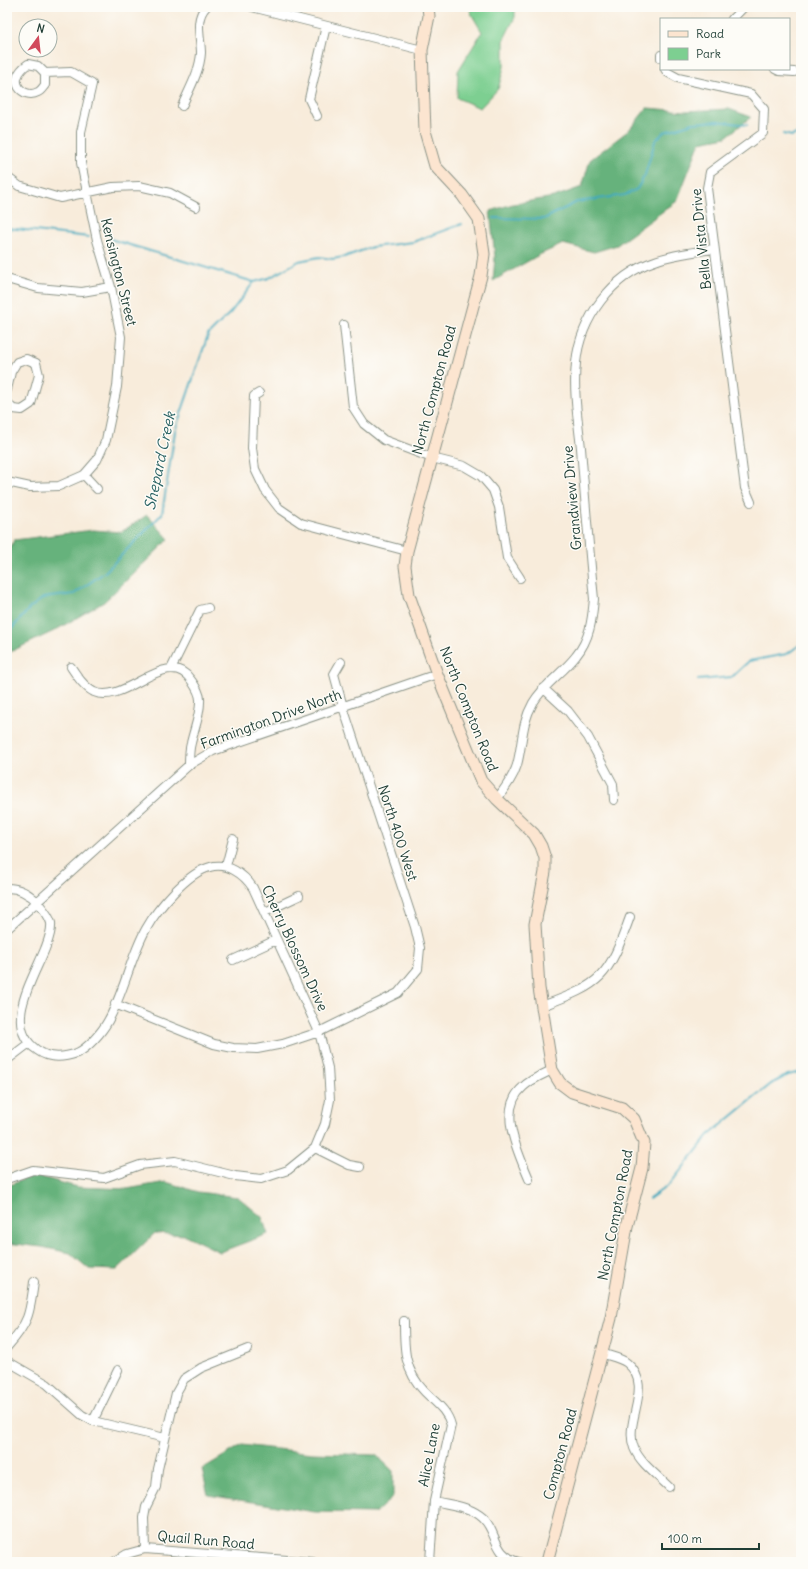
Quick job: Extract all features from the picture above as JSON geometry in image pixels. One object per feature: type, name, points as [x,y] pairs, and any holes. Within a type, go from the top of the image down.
[{"type":"street","points":[[182,106],[196,75],[201,54],[199,21],[203,10],[206,7]]},
{"type":"street","points":[[252,7],[422,50]]},
{"type":"street","name":"North Compton Road","points":[[428,7],[429,16],[422,50],[425,132],[435,166],[462,195],[479,219],[484,254],[480,276],[407,551],[405,566],[409,595],[437,674],[481,781],[497,799],[534,834],[541,846],[545,858],[545,872],[535,924],[542,1006],[552,1070],[560,1083],[572,1092],[622,1108],[634,1119],[644,1143],[642,1168],[627,1226],[611,1318],[602,1353]]},
{"type":"street","points":[[733,18],[744,7]]},
{"type":"street","points":[[317,116],[309,99],[326,26]]},
{"type":"street","points":[[28,64],[38,66],[45,73],[45,85],[38,92],[29,94],[22,91],[18,85],[16,78],[18,70],[28,64]]},
{"type":"street","name":"Bella Vista Drive","points":[[666,70],[678,78],[751,94],[764,109],[763,133],[710,172],[707,188],[745,488],[751,502]]},
{"type":"street","points":[[777,70],[794,72]]},
{"type":"street","name":"Kensington Street","points":[[7,482],[30,487],[59,486],[84,474],[98,460],[106,440],[117,387],[121,337],[111,287],[97,240],[81,163],[81,132],[92,84],[71,72],[45,73]]},
{"type":"street","points":[[7,177],[19,186],[60,198],[113,187],[140,186],[170,193],[196,207]]},
{"type":"street","name":"Grandview Drive","points":[[497,799],[512,777],[517,765],[524,724],[533,703],[544,688],[576,657],[585,643],[592,623],[594,599],[575,387],[578,346],[585,327],[595,309],[607,293],[637,269],[654,261],[675,255],[714,249]]},
{"type":"street","points":[[7,279],[38,288],[82,292],[111,287]]},
{"type":"street","points":[[344,325],[354,407],[364,424],[384,440],[432,458],[464,466],[481,476],[493,490],[499,507],[507,558],[520,578]]},
{"type":"street","points":[[7,390],[11,372],[17,362],[26,359],[36,363],[39,375],[31,404],[22,410],[13,409],[7,402]]},
{"type":"street","points":[[259,393],[254,396],[252,415],[252,448],[255,469],[265,490],[279,508],[301,523],[407,551]]},
{"type":"street","points":[[84,474],[97,489]]},
{"type":"street","points":[[171,669],[200,610],[208,608]]},
{"type":"street","name":"North 400 West","points":[[319,1032],[398,993],[418,969],[420,948],[415,927],[343,707],[334,674],[341,662]]},
{"type":"street","points":[[71,667],[81,682],[94,692],[112,694],[124,690],[155,672],[171,669],[187,674],[196,687],[201,701],[190,746],[189,765]]},
{"type":"street","name":"Farmington Drive North","points":[[7,930],[189,765],[213,751],[437,674]]},
{"type":"street","points":[[544,688],[568,711],[588,737],[613,784],[614,800]]},
{"type":"street","points":[[7,888],[23,890],[37,902],[49,916],[51,925],[50,938],[22,1007],[20,1021],[22,1033],[28,1044],[42,1054],[62,1058],[78,1052],[92,1041],[108,1022],[146,929],[157,912],[172,895],[198,872],[211,866],[226,866],[234,839]]},
{"type":"street","name":"Cherry Blossom Drive","points":[[226,866],[238,872],[249,881],[265,912],[276,940],[319,1032],[328,1068],[330,1100],[325,1124],[315,1148]]},
{"type":"street","points":[[265,912],[299,896]]},
{"type":"street","points":[[542,1006],[578,992],[596,981],[609,967],[618,949],[630,917]]},
{"type":"street","points":[[233,960],[276,940]]},
{"type":"street","points":[[115,1004],[214,1044],[233,1048],[257,1049],[283,1044],[319,1032]]},
{"type":"street","points":[[7,1060],[28,1044]]},
{"type":"street","points":[[529,1179],[512,1134],[510,1115],[514,1100],[522,1088],[552,1070]]},
{"type":"street","points":[[7,1179],[32,1170],[104,1178],[140,1165],[175,1161],[235,1176],[261,1179],[288,1170],[315,1148],[349,1165],[360,1167]]},
{"type":"street","points":[[7,1347],[21,1331],[30,1314],[34,1282]]},
{"type":"street","name":"Alice Lane","points":[[404,1321],[404,1352],[413,1377],[424,1392],[448,1415],[451,1425],[434,1501],[430,1562]]},
{"type":"street","points":[[114,1562],[128,1554],[145,1548],[144,1518],[146,1507],[156,1487],[165,1438],[176,1393],[184,1379],[201,1368],[248,1349]]},
{"type":"street","points":[[602,1353],[626,1362],[635,1371],[640,1395],[631,1433],[634,1448],[644,1462],[669,1487]]},
{"type":"street","name":"Compton Road","points":[[547,1562],[602,1353]]},
{"type":"street","points":[[7,1362],[47,1384],[82,1415],[93,1421],[165,1438]]},
{"type":"street","points":[[93,1421],[118,1370]]},
{"type":"street","points":[[434,1501],[476,1512],[485,1519],[496,1544],[504,1553],[519,1562]]},
{"type":"street","name":"Quail Run Road","points":[[145,1548],[313,1562]]},
{"type":"green space","points":[[469,7],[515,7],[515,17],[504,39],[504,67],[498,89],[480,108],[457,98],[458,71],[482,32]]},
{"type":"green space","points":[[647,108],[685,111],[729,109],[751,117],[726,137],[700,142],[677,201],[617,245],[594,252],[563,244],[539,255],[493,281],[495,257],[490,211],[513,204],[554,197],[582,187],[590,160],[629,130]]},
{"type":"green space","points":[[147,515],[169,539],[104,602],[54,631],[10,652],[7,657],[7,555],[14,540],[93,530],[121,532]]},
{"type":"green space","points":[[34,1175],[77,1187],[127,1189],[166,1182],[198,1192],[238,1197],[262,1217],[268,1234],[220,1252],[185,1235],[155,1233],[117,1270],[89,1269],[70,1253],[42,1247],[7,1243],[7,1186]]},
{"type":"green space","points":[[242,1445],[312,1453],[376,1455],[393,1471],[393,1497],[375,1513],[315,1512],[208,1495],[202,1469]]},
{"type":"waterway","name":"Shepard Creek","points":[[494,218],[544,219],[577,202],[625,195],[637,189],[645,175],[655,141],[664,132],[693,123],[718,121],[747,125]]},
{"type":"waterway","name":"Shepard Creek","points":[[783,134],[792,136],[801,132]]},
{"type":"waterway","name":"Shepard Creek","points":[[110,239],[254,282],[269,278],[299,261],[319,257],[332,259],[344,257],[372,247],[413,242],[462,224]]},
{"type":"waterway","name":"Shepard Creek","points":[[7,228],[89,237]]},
{"type":"waterway","name":"Shepard Creek","points":[[7,634],[30,608],[43,598],[74,594],[105,572],[162,514],[175,431],[208,335],[231,312],[254,282]]},
{"type":"waterway","points":[[698,680],[732,677],[749,661],[787,654],[801,644]]},
{"type":"waterway","points":[[649,1199],[670,1184],[709,1135],[771,1084],[788,1075],[801,1072]]}]
